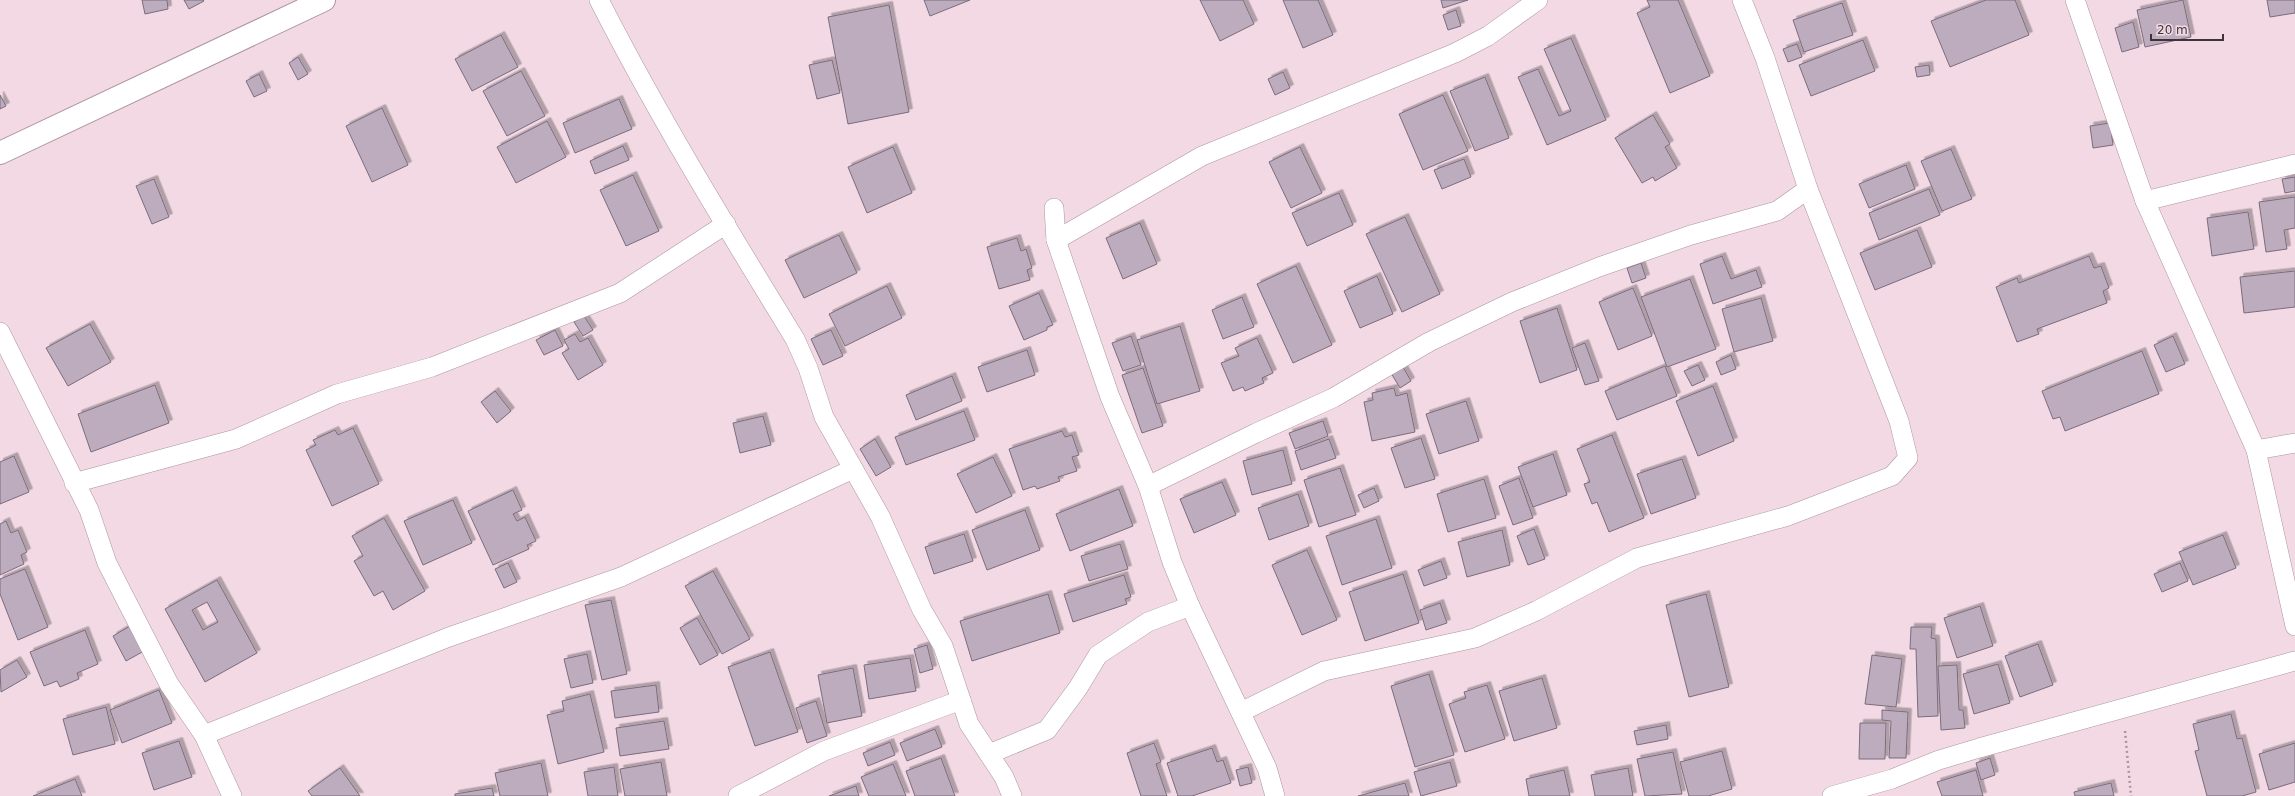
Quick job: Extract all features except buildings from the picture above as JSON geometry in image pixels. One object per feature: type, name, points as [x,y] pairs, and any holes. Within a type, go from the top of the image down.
[{"type":"main road","points":[[0,153],[324,0]]},
{"type":"street","points":[[599,0],[659,112],[795,339],[808,368],[824,417],[880,516],[922,610],[943,646],[969,724],[1004,777],[1012,796]]},
{"type":"street","points":[[1056,240],[1202,156],[1455,53],[1488,36],[1538,0]]},
{"type":"street","points":[[1241,712],[1324,671],[1475,638],[1536,611],[1638,558],[1788,516],[1892,476],[1908,458],[1899,421],[1808,189],[1765,58],[1742,0]]},
{"type":"street","points":[[2074,0],[2145,201],[2256,450],[2295,626]]},
{"type":"street","points":[[2145,201],[2295,164]]},
{"type":"street","points":[[1148,486],[1256,432],[1333,398],[1429,342],[1512,302],[1598,267],[1684,237],[1777,211],[1808,189]]},
{"type":"street","points":[[1054,208],[1056,240],[1110,397],[1148,486],[1172,562],[1190,606],[1267,768],[1275,796]]},
{"type":"street","points":[[74,483],[236,438],[337,394],[432,367],[620,293],[726,224]]},
{"type":"street","points":[[0,332],[74,483],[89,510],[107,563],[169,684],[204,735],[232,796]]},
{"type":"street","points":[[2256,450],[2295,443]]},
{"type":"street","points":[[204,735],[449,637],[620,577],[853,469]]},
{"type":"street","points":[[989,754],[1047,730],[1078,688],[1098,655],[1148,622],[1190,606]]},
{"type":"street","points":[[1832,796],[1892,779],[1939,760],[1979,748],[2295,660]]},
{"type":"street","points":[[738,796],[824,751],[961,700]]},
{"type":"path","points":[[2124,708],[2131,796]]}]
